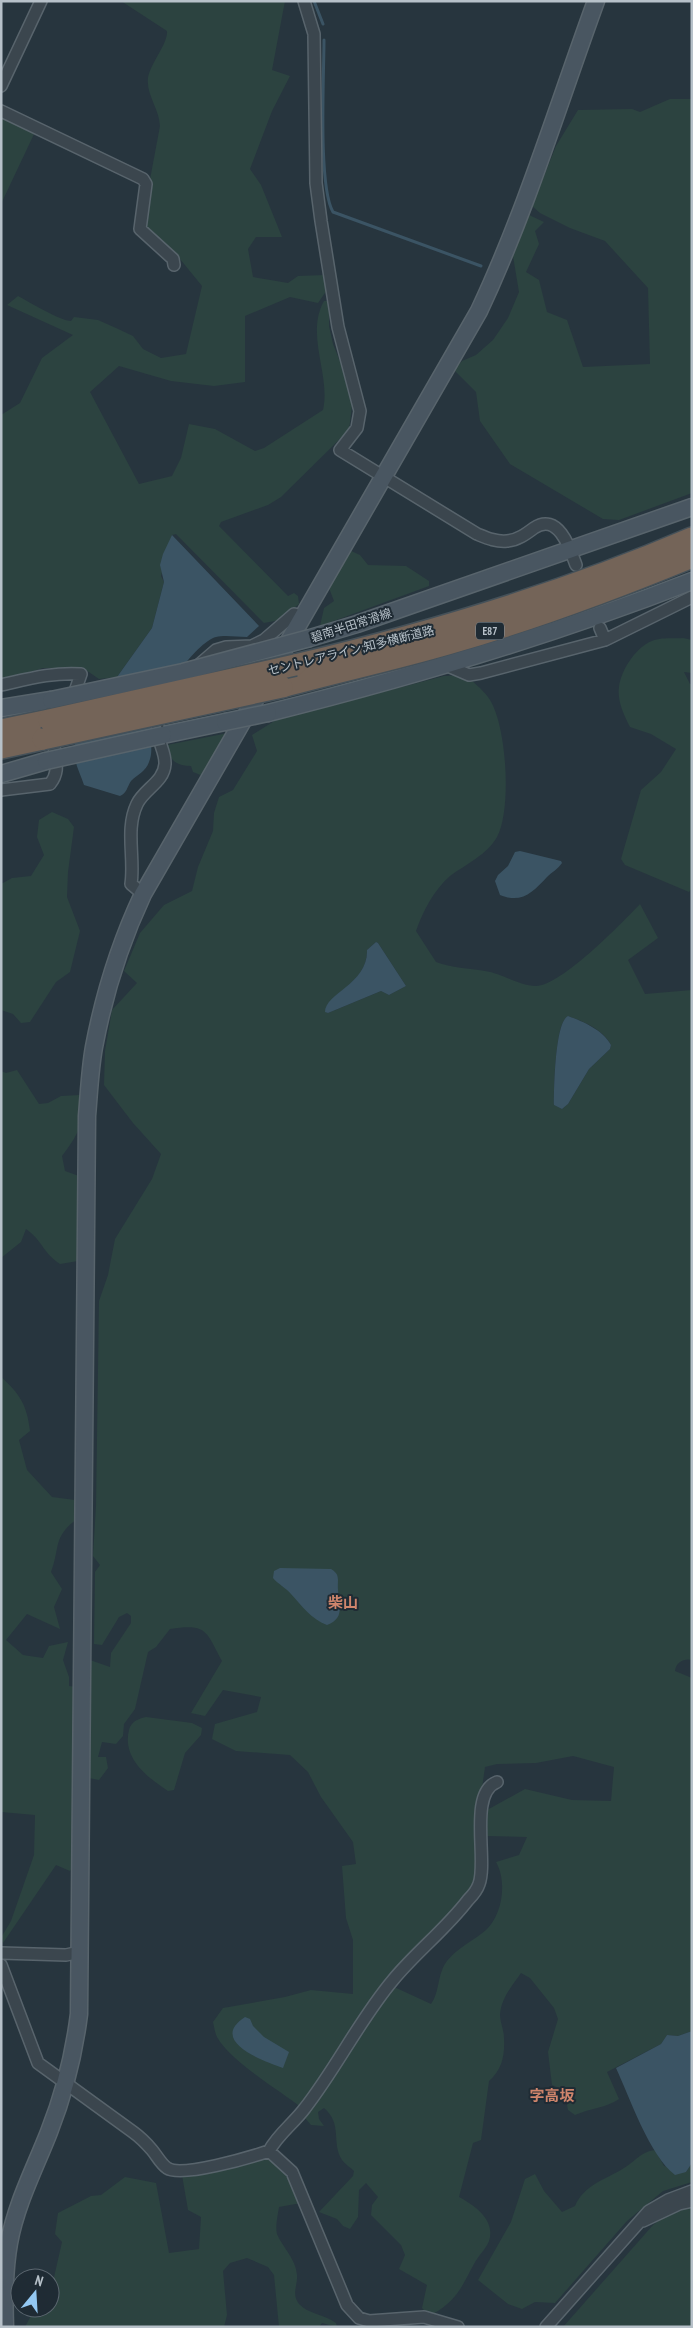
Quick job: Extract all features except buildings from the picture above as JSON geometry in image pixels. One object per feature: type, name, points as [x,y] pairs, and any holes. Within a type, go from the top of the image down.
[{"type":"highway","name":"セントレアライン;知多横断道路","points":[[1,730],[295,665],[385,643],[503,608],[613,570],[692,538]]},
{"type":"highway","name":"セントレアライン;知多横断道路","points":[[1,748],[48,719],[282,687],[482,633],[578,601],[692,557]]},
{"type":"street","points":[[1,86],[41,1]]},
{"type":"street","points":[[304,1],[314,34],[316,183],[321,221],[338,327],[360,411],[357,428],[340,450],[477,534],[492,540],[508,541],[526,535],[536,527],[547,524],[562,533],[573,557]]},
{"type":"street","points":[[6,2327],[4,2281],[9,2242],[23,2195],[66,2084],[79,2014],[87,1116],[94,1048],[113,968],[128,926],[143,894],[479,312],[498,270],[596,1]]},
{"type":"street","points":[[1,112],[143,179],[146,184],[140,229],[173,259],[174,265]]},
{"type":"street","name":"碧南半田常滑線","points":[[1,708],[48,719],[183,672],[310,638],[573,557],[692,507]]},
{"type":"street","points":[[1,774],[46,761],[268,713],[448,666],[603,616],[692,581]]},
{"type":"street","points":[[448,666],[469,675],[605,640],[692,597]]},
{"type":"street","points":[[143,894],[132,884],[131,829],[137,803],[162,777],[166,763],[161,748],[159,718],[191,672],[206,657],[226,647],[252,646],[264,640],[294,614],[303,617]]},
{"type":"street","points":[[600,628],[605,640]]},
{"type":"street","points":[[1,685],[36,677],[66,673],[81,674],[65,721],[55,739],[53,747],[58,768],[50,784],[1,790]]},
{"type":"street","points":[[1,1965],[38,2063],[146,2143],[166,2167],[173,2171],[223,2164],[269,2151],[274,2142],[305,2109],[392,1982],[444,1928],[479,1884],[480,1835],[485,1793],[491,1784],[497,1782]]},
{"type":"street","points":[[1,1954],[66,1955],[80,1952]]},
{"type":"street","points":[[269,2151],[292,2172],[347,2305],[357,2322],[424,2317],[458,2327]]},
{"type":"street","points":[[546,2327],[639,2222],[659,2204],[692,2191]]},
{"type":"street","points":[[639,2222],[692,2201]]},
{"type":"green space","points":[[121,1],[285,1],[272,70],[290,76],[272,111],[250,169],[261,185],[282,237],[256,237],[248,249],[253,277],[288,283],[298,276],[325,275],[327,290],[318,303],[290,297],[245,316],[245,382],[214,386],[171,381],[119,366],[90,392],[139,484],[172,476],[181,458],[189,424],[215,429],[255,451],[264,448],[323,410],[325,397],[324,383],[317,341],[317,327],[324,301],[329,301],[329,326],[333,344],[348,381],[352,406],[349,430],[281,497],[268,505],[221,522],[219,526],[288,596],[294,593],[298,596],[299,604],[280,620],[264,623],[176,534],[172,535],[161,576],[164,582],[152,628],[117,677],[99,679],[83,668],[43,668],[2,681],[1,415],[20,403],[42,358],[73,335],[7,305],[18,296],[66,320],[71,321],[74,317],[98,320],[133,336],[143,349],[161,358],[186,354],[202,286],[180,259],[149,234],[142,222],[160,126],[149,90],[148,78],[152,66],[165,42],[167,31]]},
{"type":"green space","points":[[670,99],[692,99],[692,493],[619,520],[603,519],[510,464],[480,421],[476,392],[454,370],[462,361],[476,355],[493,340],[508,318],[519,292],[513,256],[529,215],[544,222],[535,231],[539,244],[526,272],[539,280],[547,312],[567,320],[583,367],[650,364],[648,288],[605,241],[570,228],[540,213],[532,206],[556,146],[578,110],[632,109],[640,112]]},
{"type":"green space","points":[[1,116],[35,132],[1,204]]},
{"type":"green space","points":[[349,550],[360,555],[368,565],[406,566],[429,581],[429,586],[320,626],[324,608],[334,601],[329,588]]},
{"type":"green space","points":[[683,638],[692,640],[692,673],[684,672],[690,684],[692,684],[692,888],[689,892],[625,865],[621,859],[641,790],[661,772],[676,749],[651,734],[630,727],[620,703],[620,680],[630,660],[646,644],[659,639]]},
{"type":"green space","points":[[466,675],[488,697],[500,726],[506,787],[502,824],[497,837],[488,849],[444,882],[430,901],[419,923],[416,931],[436,962],[454,967],[491,972],[529,985],[536,986],[547,983],[560,976],[591,952],[640,904],[658,938],[628,960],[645,994],[692,990],[692,1660],[681,1661],[675,1671],[692,1678],[692,2031],[678,2036],[667,2035],[661,2044],[607,2072],[619,2099],[575,2115],[568,2110],[564,2090],[552,2085],[548,2052],[558,2019],[554,2008],[530,1978],[521,1973],[502,2003],[500,2018],[504,2038],[503,2056],[500,2067],[489,2081],[481,2140],[473,2143],[459,2197],[471,2204],[487,2220],[490,2233],[489,2241],[458,2293],[448,2304],[433,2314],[427,2313],[422,2308],[427,2285],[399,2269],[405,2255],[401,2245],[371,2215],[372,2205],[378,2197],[366,2183],[359,2190],[358,2217],[350,2229],[343,2226],[337,2219],[319,2212],[353,2176],[354,2171],[343,2161],[339,2154],[335,2127],[330,2114],[324,2108],[318,2112],[319,2119],[324,2126],[311,2125],[305,2118],[307,2112],[392,1986],[431,2004],[447,1961],[460,1948],[486,1930],[492,1923],[502,1897],[501,1878],[496,1862],[519,1855],[527,1837],[485,1836],[487,1810],[525,1789],[572,1800],[611,1801],[614,1767],[573,1756],[536,1763],[497,1764],[485,1767],[476,1830],[476,1884],[468,1897],[389,1979],[302,2108],[233,2056],[217,2037],[213,2022],[223,2008],[285,1997],[311,1990],[353,1994],[353,1940],[346,1918],[342,1866],[356,1864],[353,1842],[321,1797],[308,1772],[290,1755],[236,1751],[212,1739],[215,1724],[257,1712],[261,1697],[223,1690],[205,1716],[191,1713],[222,1661],[209,1637],[204,1632],[192,1627],[170,1629],[156,1647],[148,1652],[135,1709],[124,1724],[123,1736],[116,1744],[102,1742],[98,1757],[106,1757],[108,1768],[99,1780],[89,1778],[90,1660],[110,1667],[111,1653],[131,1623],[131,1616],[127,1613],[119,1617],[102,1645],[94,1644],[95,1572],[100,1565],[93,1556],[96,1506],[99,1301],[108,1275],[115,1239],[152,1179],[161,1154],[133,1123],[104,1085],[105,1051],[112,1010],[137,983],[124,971],[140,933],[164,905],[192,891],[198,867],[213,831],[214,813],[219,797],[233,790],[257,751],[252,735],[276,720],[444,676]],"holes":[[[376,942],[406,986],[389,995],[381,991],[328,1013],[326,1012],[332,1000],[361,972],[367,950]],[[568,1016],[598,1030],[608,1039],[611,1045],[610,1049],[589,1069],[568,1104],[562,1109],[554,1105],[555,1071],[560,1030]]]},
{"type":"green space","points":[[228,733],[203,776],[193,772],[191,766],[177,763],[169,755],[167,745]]},
{"type":"green space","points":[[52,812],[68,819],[74,827],[67,897],[80,931],[70,972],[56,982],[30,1022],[21,1023],[13,1014],[1,1010],[1,884],[12,878],[31,876],[44,855],[37,837],[39,820]]},
{"type":"green space","points":[[17,1070],[39,1104],[48,1103],[61,1096],[80,1095],[82,1114],[79,1128],[73,1141],[62,1156],[65,1171],[79,1176],[78,1261],[60,1264],[49,1255],[32,1233],[26,1229],[21,1242],[1,1258],[1,1071],[6,1073]]},
{"type":"green space","points":[[1,1377],[18,1395],[27,1414],[30,1431],[19,1440],[27,1470],[52,1497],[75,1500],[78,1518],[64,1531],[61,1537],[51,1572],[62,1589],[54,1607],[60,1629],[27,1614],[6,1640],[23,1655],[43,1658],[49,1646],[68,1642],[63,1660],[69,1677],[69,1686],[77,1687],[76,1864],[70,1871],[56,1865],[3,1943],[2,1936],[11,1921],[34,1855],[35,1815],[1,1812]]},
{"type":"green space","points":[[146,1717],[192,1723],[202,1728],[201,1735],[185,1753],[174,1790],[168,1791],[152,1780],[138,1766],[129,1749],[128,1740],[131,1725],[135,1721]]},
{"type":"green space","points":[[655,2150],[664,2166],[686,2172],[692,2163],[692,2182],[663,2191],[627,2221],[555,2303],[535,2302],[522,2309],[508,2304],[478,2280],[511,2222],[525,2179],[535,2174],[544,2191],[562,2212],[575,2206],[584,2192],[596,2183],[624,2168],[642,2155]]},
{"type":"green space","points":[[265,2155],[286,2172],[301,2203],[279,2207],[276,2228],[277,2234],[296,2269],[295,2297],[299,2304],[307,2310],[336,2323],[337,2327],[322,2323],[319,2327],[279,2327],[274,2275],[268,2267],[247,2258],[230,2263],[223,2271],[227,2315],[224,2327],[25,2327],[30,2318],[60,2318],[60,2268],[56,2268],[62,2242],[55,2234],[58,2213],[91,2196],[101,2195],[125,2177],[156,2183],[169,2253],[199,2249],[201,2217],[188,2210],[182,2175]]},
{"type":"green space","points":[[692,2206],[692,2327],[563,2327],[653,2225],[673,2210]]},
{"type":"water","points":[[172,535],[259,626],[247,637],[216,637],[198,649],[188,660],[168,686],[154,711],[150,725],[151,757],[148,765],[131,781],[126,792],[120,796],[84,785],[76,763],[74,746],[76,740],[107,698],[117,677],[152,628],[164,582],[160,565]]},
{"type":"water","points":[[520,851],[561,861],[562,863],[532,892],[515,898],[500,895],[495,881],[498,875],[508,866],[515,852]]},
{"type":"water","points":[[376,942],[406,986],[389,995],[381,991],[328,1013],[325,1012],[327,1005],[332,999],[354,980],[361,971],[367,950]]},
{"type":"water","points":[[568,1016],[598,1031],[611,1045],[610,1049],[589,1069],[568,1104],[562,1109],[554,1105],[555,1071],[560,1030]]},
{"type":"water","points":[[280,1568],[331,1569],[334,1571],[338,1578],[340,1606],[339,1615],[336,1619],[327,1625],[311,1616],[273,1578],[274,1571]]},
{"type":"water","points":[[245,2017],[250,2019],[253,2026],[264,2037],[289,2052],[283,2068],[252,2055],[235,2042],[233,2034],[235,2026]]},
{"type":"water","points":[[692,2031],[692,2163],[686,2172],[675,2175],[657,2154],[649,2140],[616,2068],[661,2044],[667,2035],[678,2036]]},
{"type":"waterway","points":[[314,1],[323,24]]},
{"type":"waterway","points":[[324,40],[325,179],[328,199],[333,212],[481,266]]},
{"type":"district","name":"柴山","points":[[343,1602]]},
{"type":"district","name":"字高坂","points":[[552,2095]]}]
